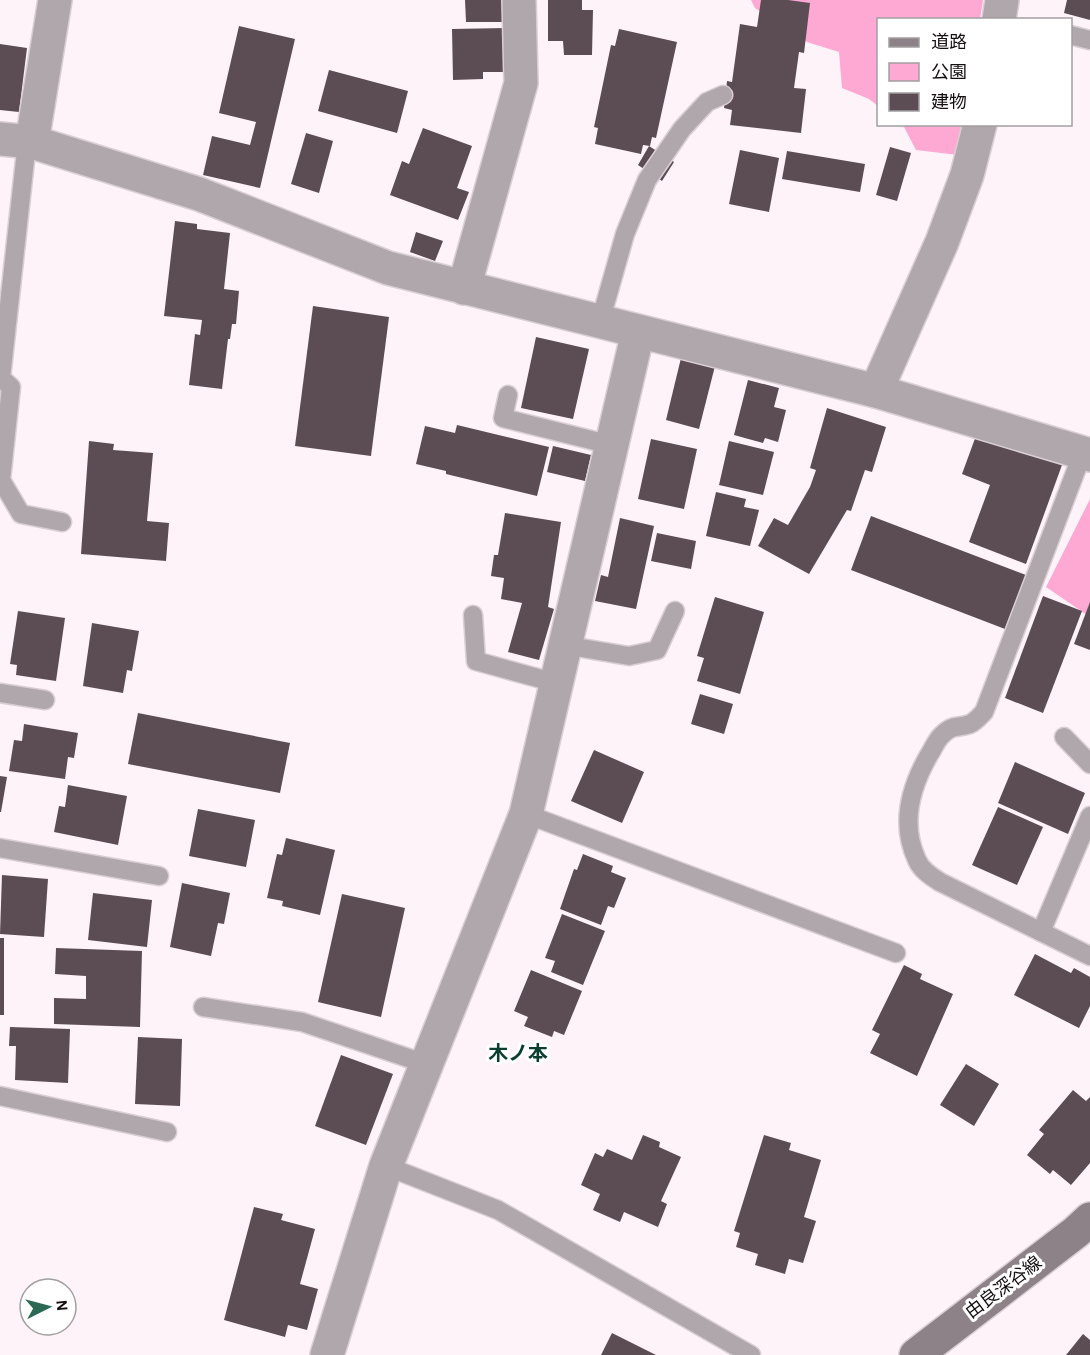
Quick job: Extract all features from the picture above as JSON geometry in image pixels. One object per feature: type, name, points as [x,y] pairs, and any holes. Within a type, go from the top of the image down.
[{"type":"main road","name":"由良深谷線","points":[[916,1355],[1076,1233],[1090,1219]]},
{"type":"street","points":[[55,0],[20,141],[199,194],[388,268],[638,333],[876,391],[1086,454]]},
{"type":"street","points":[[464,288],[521,83],[519,0]]},
{"type":"street","points":[[876,391],[942,242],[967,175],[979,126]]},
{"type":"street","points":[[327,1355],[386,1166],[526,814],[638,333]]},
{"type":"lane","points":[[1072,35],[1090,40]]},
{"type":"lane","points":[[600,322],[625,234],[647,180],[682,129],[707,102],[723,95]]},
{"type":"lane","points":[[20,141],[1,378],[11,387],[0,480],[21,514],[62,522]]},
{"type":"lane","points":[[508,395],[503,418],[611,445]]},
{"type":"lane","points":[[1086,454],[984,712],[971,723],[952,727],[939,738],[923,765],[911,794],[908,815],[909,835],[917,862],[928,874],[1090,956]]},
{"type":"lane","points":[[564,645],[629,656],[657,650],[675,611]]},
{"type":"lane","points":[[473,615],[476,661],[556,683]]},
{"type":"lane","points":[[0,693],[45,700]]},
{"type":"lane","points":[[1064,737],[1090,764]]},
{"type":"lane","points":[[526,814],[896,952]]},
{"type":"lane","points":[[1041,932],[1090,816]]},
{"type":"lane","points":[[0,848],[159,876]]},
{"type":"lane","points":[[203,1007],[302,1022],[426,1064]]},
{"type":"lane","points":[[0,1096],[168,1132]]},
{"type":"lane","points":[[386,1166],[498,1210],[751,1355]]},
{"type":"green space","points":[[751,0],[983,0],[980,18],[877,18],[877,105],[869,99],[842,88],[839,52],[807,42],[755,8]]},
{"type":"green space","points":[[904,126],[963,126],[958,155],[916,150]]},
{"type":"green space","points":[[1090,499],[1090,617],[1046,587]]},
{"type":"building","points":[[465,0],[506,0],[506,22],[466,22]]},
{"type":"building","points":[[548,0],[582,0],[582,10],[593,10],[592,55],[564,55],[563,41],[548,41]]},
{"type":"building","points":[[761,0],[810,3],[804,53],[799,52],[794,88],[806,89],[801,133],[730,125],[732,110],[724,108],[727,81],[732,82],[740,24],[757,27]]},
{"type":"building","points":[[1067,0],[1090,0],[1090,20],[1064,13]]},
{"type":"building","points":[[239,26],[295,39],[260,188],[203,175],[212,136],[250,145],[256,122],[219,113]]},
{"type":"building","points":[[506,28],[507,72],[483,72],[483,79],[453,80],[452,29]]},
{"type":"building","points":[[619,29],[677,42],[656,138],[652,137],[650,146],[643,145],[641,154],[595,144],[598,128],[594,127],[611,45],[615,46]]},
{"type":"building","points":[[0,44],[27,48],[19,112],[0,110]]},
{"type":"building","points":[[329,70],[408,91],[397,133],[318,111]]},
{"type":"building","points":[[423,128],[472,146],[457,188],[469,192],[458,220],[390,195],[402,161],[409,164]]},
{"type":"building","points":[[306,133],[333,141],[319,193],[291,184]]},
{"type":"building","points":[[649,146],[674,162],[662,181],[638,165]]},
{"type":"building","points":[[890,147],[911,153],[897,201],[876,195]]},
{"type":"building","points":[[740,150],[779,158],[769,212],[729,204]]},
{"type":"building","points":[[787,151],[865,164],[860,192],[782,179]]},
{"type":"building","points":[[175,221],[197,224],[197,229],[230,233],[224,289],[239,291],[236,324],[232,324],[230,339],[228,339],[222,389],[189,385],[195,334],[200,335],[202,320],[164,316]]},
{"type":"building","points":[[416,232],[443,241],[435,261],[410,252]]},
{"type":"building","points":[[313,306],[389,317],[371,456],[295,446]]},
{"type":"building","points":[[536,337],[589,349],[573,419],[521,408]]},
{"type":"building","points":[[681,358],[715,366],[699,429],[666,420]]},
{"type":"building","points":[[748,380],[779,388],[774,407],[786,410],[778,442],[765,438],[763,443],[734,435]]},
{"type":"building","points":[[827,408],[886,427],[872,472],[865,470],[851,511],[847,510],[809,574],[758,546],[774,518],[788,525],[810,487],[816,470],[810,468]]},
{"type":"building","points":[[457,425],[549,447],[537,496],[446,474],[446,471],[416,464],[425,426],[455,433]]},
{"type":"building","points":[[977,433],[1062,465],[1026,564],[969,542],[990,485],[962,474]]},
{"type":"building","points":[[651,439],[697,449],[684,509],[638,499]]},
{"type":"building","points":[[89,441],[114,444],[113,450],[153,453],[147,521],[169,523],[166,561],[81,554]]},
{"type":"building","points":[[729,441],[774,452],[763,495],[719,485]]},
{"type":"building","points":[[553,446],[591,455],[585,481],[547,472]]},
{"type":"building","points":[[716,492],[746,499],[744,507],[759,510],[750,546],[706,536]]},
{"type":"building","points":[[505,513],[561,522],[548,607],[554,609],[539,660],[508,652],[522,603],[501,599],[504,578],[491,576],[494,555],[498,555]]},
{"type":"building","points":[[871,516],[1026,575],[1005,629],[851,570]]},
{"type":"building","points":[[620,518],[654,526],[636,609],[595,601],[601,575],[608,577]]},
{"type":"building","points":[[657,533],[696,541],[691,569],[651,561]]},
{"type":"building","points":[[1043,596],[1082,611],[1043,713],[1005,698]]},
{"type":"building","points":[[715,597],[764,612],[740,694],[697,681],[704,658],[697,656]]},
{"type":"building","points":[[1090,602],[1090,650],[1074,644]]},
{"type":"building","points":[[18,611],[65,618],[56,681],[16,675],[17,665],[10,664]]},
{"type":"building","points":[[92,623],[139,631],[132,671],[127,670],[123,693],[83,686]]},
{"type":"building","points":[[700,694],[733,704],[724,734],[691,724]]},
{"type":"building","points":[[138,713],[290,743],[280,793],[128,764]]},
{"type":"building","points":[[24,724],[78,733],[74,758],[68,757],[65,779],[9,771],[14,740],[22,741]]},
{"type":"building","points":[[594,750],[644,772],[622,823],[571,801]]},
{"type":"building","points":[[1015,762],[1085,793],[1068,834],[998,803]]},
{"type":"building","points":[[0,776],[7,777],[1,812],[0,812]]},
{"type":"building","points":[[68,785],[127,796],[118,845],[54,832],[59,806],[65,807]]},
{"type":"building","points":[[998,807],[1043,827],[1017,885],[972,865]]},
{"type":"building","points":[[198,809],[255,820],[246,867],[189,856]]},
{"type":"building","points":[[286,838],[335,850],[320,915],[282,906],[283,901],[267,898],[277,854],[282,855]]},
{"type":"building","points":[[583,854],[613,866],[611,872],[626,878],[614,908],[608,906],[601,925],[560,909],[574,869],[577,870]]},
{"type":"building","points":[[2,875],[48,879],[44,937],[0,934]]},
{"type":"building","points":[[182,883],[230,893],[224,924],[218,923],[211,956],[170,947]]},
{"type":"building","points":[[93,893],[152,900],[147,947],[88,940]]},
{"type":"building","points":[[342,894],[405,908],[381,1017],[318,1002]]},
{"type":"building","points":[[562,914],[605,931],[583,985],[551,972],[555,961],[545,958]]},
{"type":"building","points":[[0,938],[4,938],[4,1015],[0,1015]]},
{"type":"building","points":[[56,948],[142,951],[140,1027],[54,1024],[54,998],[86,999],[86,976],[55,974]]},
{"type":"building","points":[[1035,954],[1071,973],[1074,968],[1090,977],[1090,1006],[1079,1028],[1014,995]]},
{"type":"building","points":[[904,965],[922,974],[920,979],[953,994],[917,1076],[870,1053],[880,1034],[872,1030]]},
{"type":"building","points":[[531,970],[582,991],[564,1035],[554,1031],[552,1037],[524,1026],[528,1017],[514,1011]]},
{"type":"building","points":[[10,1027],[70,1029],[68,1083],[15,1080],[16,1046],[9,1046]]},
{"type":"building","points":[[138,1037],[182,1039],[180,1106],[135,1104]]},
{"type":"building","points":[[341,1055],[393,1074],[366,1145],[315,1126]]},
{"type":"building","points":[[966,1064],[999,1084],[974,1126],[940,1105]]},
{"type":"building","points":[[1073,1090],[1086,1101],[1090,1097],[1090,1163],[1071,1185],[1053,1170],[1050,1174],[1027,1155],[1044,1134],[1039,1130]]},
{"type":"building","points":[[643,1135],[660,1142],[659,1147],[681,1157],[661,1201],[667,1204],[658,1227],[624,1212],[620,1222],[593,1210],[600,1194],[581,1185],[595,1153],[603,1157],[607,1149],[632,1160]]},
{"type":"building","points":[[764,1135],[791,1143],[789,1150],[821,1160],[804,1217],[816,1221],[803,1263],[789,1259],[785,1274],[755,1265],[758,1254],[736,1247],[740,1233],[734,1231]]},
{"type":"building","points":[[254,1207],[283,1214],[281,1220],[315,1229],[300,1284],[318,1289],[307,1330],[288,1325],[285,1337],[224,1320]]},
{"type":"building","points":[[612,1333],[656,1355],[601,1355]]},
{"type":"building","points":[[1083,1334],[1090,1340],[1090,1355],[1066,1355]]},
{"type":"district","name":"木ノ本","points":[[518,1054]]}]
